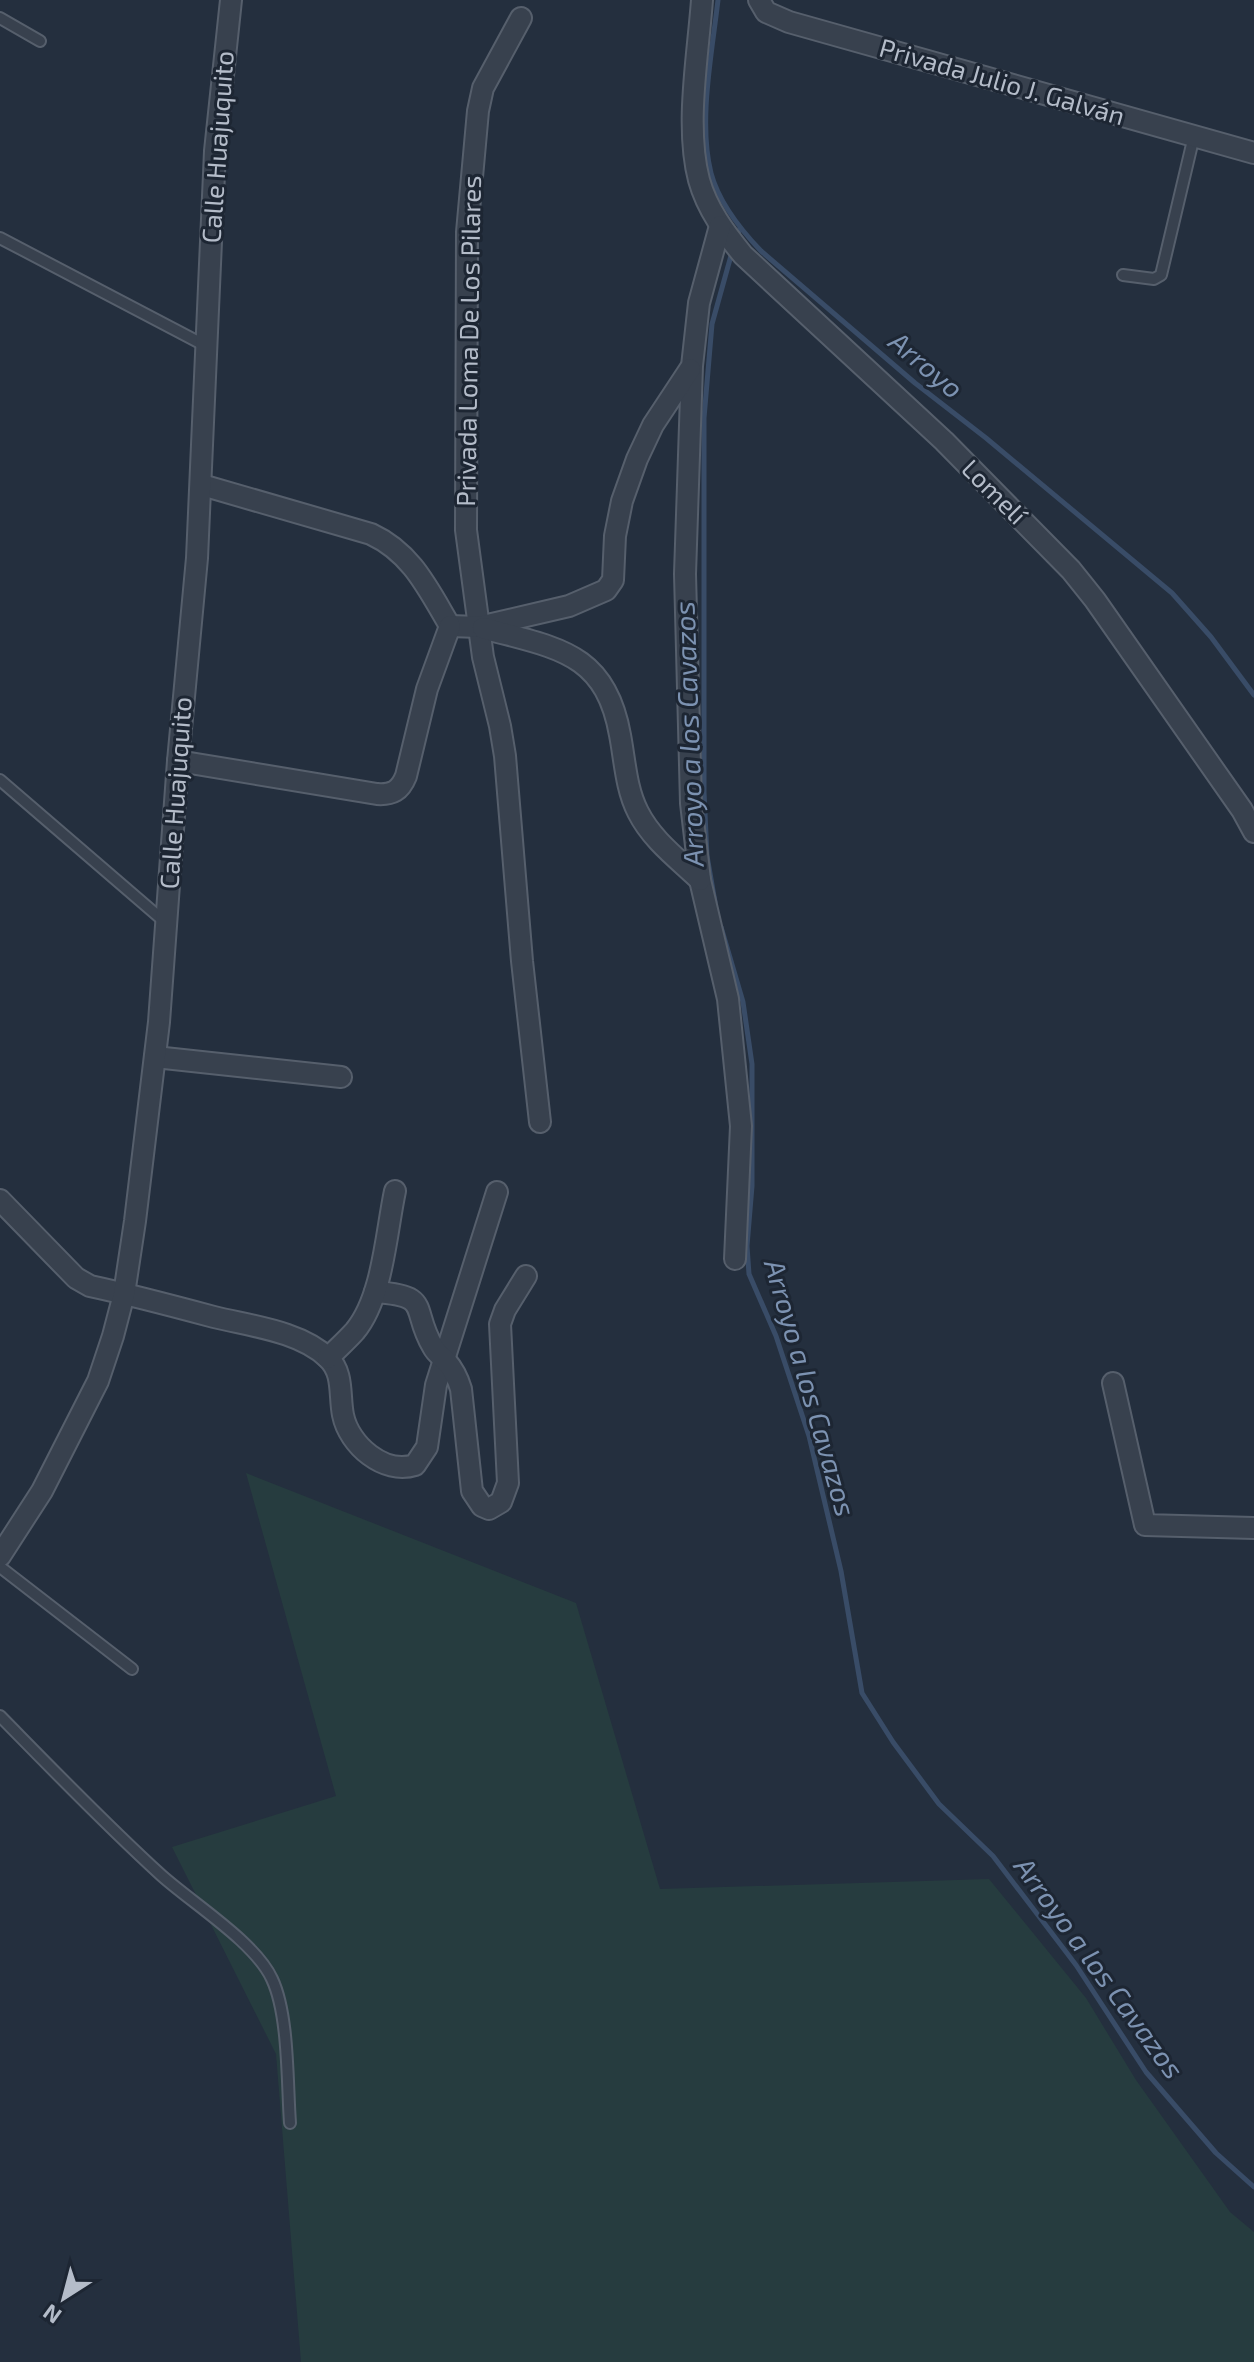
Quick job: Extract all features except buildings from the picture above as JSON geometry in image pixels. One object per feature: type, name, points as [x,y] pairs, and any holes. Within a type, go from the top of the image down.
[{"type":"street","name":"Calle Huajuquito","points":[[0,1556],[42,1491],[98,1381],[124,1294],[155,1057],[202,485],[215,151],[231,0]]},
{"type":"street","name":"Lomelí","points":[[702,0],[693,124],[700,183],[720,226],[743,255],[944,441],[1071,570],[1242,810],[1254,832]]},
{"type":"street","name":"Privada Julio J. Galván","points":[[759,0],[766,12],[789,22],[1254,153]]},
{"type":"street","name":"Privada Loma De Los Pilares","points":[[521,18],[483,88],[469,194],[466,530],[479,627],[505,756],[522,961],[540,1122]]},
{"type":"street","points":[[720,226],[699,303],[692,366],[685,574],[691,803],[700,880],[728,999],[737,1067],[741,1126],[735,1259]]},
{"type":"street","points":[[479,627],[569,606],[606,590],[613,580],[615,536],[622,501],[637,459],[653,425],[692,366]]},
{"type":"street","points":[[202,485],[386,541],[408,558],[450,626]]},
{"type":"street","points":[[450,626],[479,627],[560,650],[596,675],[607,689],[616,710],[630,791],[638,813],[652,834],[700,880]]},
{"type":"street","points":[[178,761],[377,794],[393,793],[403,784],[406,776],[427,689],[450,626]]},
{"type":"street","points":[[155,1057],[341,1077]]},
{"type":"street","points":[[328,1358],[356,1330],[368,1311],[375,1292],[395,1191]]},
{"type":"street","points":[[0,1200],[76,1278],[90,1286],[279,1333],[314,1347],[337,1368],[343,1417],[349,1431],[375,1459],[406,1468],[415,1465],[427,1447],[436,1385],[497,1192]]},
{"type":"street","points":[[375,1292],[403,1294],[412,1300],[420,1311],[435,1351],[445,1360],[461,1389],[472,1491],[482,1506],[489,1509],[501,1502],[508,1483],[500,1324],[526,1276]]},
{"type":"street","points":[[1113,1383],[1145,1525],[1254,1528]]},
{"type":"lane","points":[[0,18],[40,41]]},
{"type":"lane","points":[[1123,275],[1154,279],[1161,275],[1194,136]]},
{"type":"lane","points":[[0,238],[206,346]]},
{"type":"lane","points":[[0,780],[166,923]]},
{"type":"lane","points":[[0,1567],[132,1669]]},
{"type":"lane","points":[[0,1716],[112,1828],[262,1963],[271,1976],[281,2009],[290,2123]]},
{"type":"green space","points":[[246,1473],[576,1603],[660,1889],[989,1879],[1086,1998],[1136,2080],[1230,2212],[1254,2232],[1254,2362],[301,2362],[276,2054],[172,1847],[336,1796]]},
{"type":"waterway","name":"Arroyo","points":[[718,0],[707,87],[707,153],[715,184],[738,225],[761,251],[915,383],[1172,593],[1211,637],[1254,695]]},
{"type":"waterway","name":"Arroyo a los Cavazos","points":[[736,239],[740,228]]},
{"type":"waterway","name":"Arroyo a los Cavazos","points":[[715,902],[707,856],[704,792],[704,418],[712,324],[732,252]]},
{"type":"waterway","name":"Arroyo a los Cavazos","points":[[721,927],[743,1002],[752,1064],[749,1274],[776,1336],[809,1436],[841,1571],[862,1693],[893,1742],[939,1804],[993,1856],[1076,1965],[1146,2072],[1216,2153],[1254,2187]]}]
